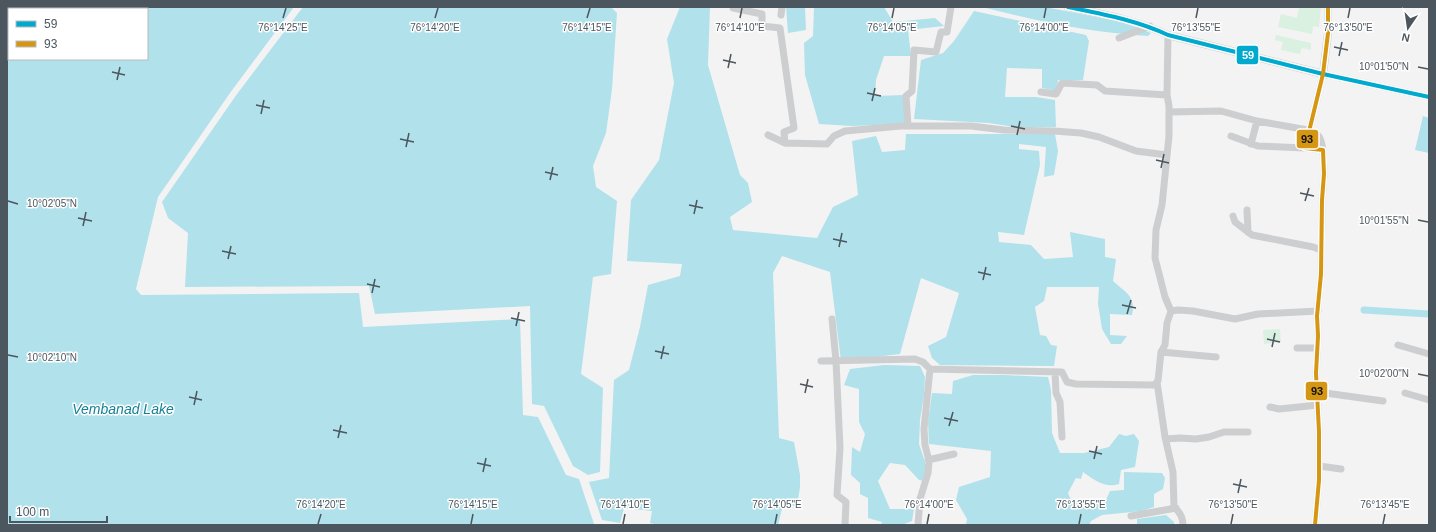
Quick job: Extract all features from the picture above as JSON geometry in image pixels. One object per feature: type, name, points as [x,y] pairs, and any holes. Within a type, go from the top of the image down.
[{"type":"street","points":[[733,7],[762,14],[762,26],[780,28],[794,128],[784,132],[785,143]]},
{"type":"street","points":[[908,126],[906,96],[912,91],[914,50],[936,52],[941,32],[947,32],[951,7]]},
{"type":"street","points":[[1068,7],[1119,17],[1150,26],[1168,35],[1323,74],[1429,97]]},
{"type":"street","points":[[1305,148],[1308,130],[1323,74],[1328,34],[1328,7]]},
{"type":"street","points":[[1119,38],[1150,26]]},
{"type":"street","points":[[1168,35],[1167,95],[1169,136],[1162,205],[1156,230],[1155,258],[1165,297],[1171,311],[1167,323],[1165,345],[1160,352],[1157,382],[1173,472],[1174,507],[1180,512],[1183,525]]},
{"type":"street","points":[[1041,92],[1056,94],[1062,83],[1097,85],[1103,91],[1167,95]]},
{"type":"street","points":[[1169,112],[1221,111],[1257,121],[1316,132],[1322,140],[1324,174],[1316,373],[1318,392],[1319,466],[1315,525]]},
{"type":"street","points":[[1251,144],[1257,121]]},
{"type":"street","points":[[768,135],[785,143],[827,144],[834,136],[845,131],[908,126],[970,126],[1004,130],[1081,133],[1099,137],[1136,152],[1167,155]]},
{"type":"street","points":[[1231,136],[1258,146],[1323,150]]},
{"type":"street","points":[[1247,210],[1248,232]]},
{"type":"street","points":[[1233,216],[1235,222],[1252,235],[1313,247],[1321,250]]},
{"type":"street","points":[[1171,311],[1192,311],[1235,319],[1263,314],[1318,310]]},
{"type":"street","points":[[832,320],[836,361],[840,448],[837,495],[846,502],[845,525]]},
{"type":"street","points":[[1398,345],[1429,354]]},
{"type":"street","points":[[1297,348],[1317,348]]},
{"type":"street","points":[[1160,352],[1216,357]]},
{"type":"street","points":[[821,361],[915,359],[923,362],[930,368],[1062,372],[1067,382],[1076,384],[1154,384],[1157,382]]},
{"type":"street","points":[[918,525],[920,499],[928,473],[924,429],[930,368]]},
{"type":"street","points":[[1056,372],[1056,393],[1060,402],[1062,437]]},
{"type":"street","points":[[1318,392],[1383,401]]},
{"type":"street","points":[[1405,393],[1429,400]]},
{"type":"street","points":[[1270,407],[1279,409],[1318,405]]},
{"type":"street","points":[[1166,439],[1180,438],[1196,440],[1224,432],[1248,432]]},
{"type":"street","points":[[928,460],[954,454]]},
{"type":"street","points":[[1319,466],[1341,469]]},
{"type":"street","points":[[1131,516],[1176,508]]},
{"type":"green space","points":[[1299,7],[1321,7],[1319,27],[1313,26],[1312,34],[1278,27],[1281,14],[1297,18]]},
{"type":"green space","points":[[1276,35],[1311,43],[1311,50],[1302,48],[1300,54],[1281,50],[1283,42],[1275,40]]},
{"type":"green space","points":[[1280,329],[1281,342],[1264,344],[1263,330]]},
{"type":"water","name":"Vembanad Lake","points":[[7,7],[294,7],[230,93],[158,197],[136,289],[141,295],[359,293],[363,327],[520,319],[523,415],[538,417],[566,475],[579,479],[594,524],[598,525],[7,525]]},
{"type":"water","points":[[303,7],[611,7],[617,13],[612,89],[606,133],[593,166],[596,187],[617,201],[611,274],[593,277],[581,374],[603,388],[600,472],[588,475],[573,466],[544,406],[532,404],[530,306],[375,314],[369,286],[185,287],[188,233],[168,218],[162,202],[237,94]]},
{"type":"water","points":[[680,7],[710,7],[708,65],[740,175],[748,183],[752,202],[730,217],[733,230],[817,238],[833,207],[858,195],[852,141],[876,136],[882,152],[905,150],[906,134],[1055,134],[1058,151],[1054,175],[1044,177],[1046,147],[1019,144],[1019,149],[1039,151],[1040,165],[1024,235],[998,232],[999,242],[1031,245],[1044,259],[1073,257],[1070,232],[1105,239],[1105,257],[1116,259],[1113,281],[1129,295],[1133,303],[1132,315],[1110,314],[1110,335],[1127,336],[1121,344],[1111,344],[1102,329],[1098,304],[1099,287],[1047,287],[1044,301],[1035,307],[1040,335],[1046,336],[1051,345],[1057,346],[1054,366],[940,365],[932,358],[928,346],[946,337],[959,293],[921,278],[900,354],[841,361],[830,272],[782,256],[773,273],[779,438],[794,442],[800,475],[797,506],[783,505],[778,525],[658,525],[650,523],[652,511],[624,508],[620,523],[602,520],[589,482],[609,478],[614,380],[629,370],[640,327],[648,285],[680,276],[682,264],[627,261],[631,200],[659,160],[674,83],[667,39]]},
{"type":"water","points":[[786,7],[805,7],[806,30],[788,33]]},
{"type":"water","points":[[814,7],[884,7],[893,22],[935,18],[944,26],[908,30],[911,56],[884,56],[876,80],[875,96],[904,95],[906,124],[852,126],[819,124],[805,75],[804,43],[813,36]]},
{"type":"water","points":[[982,7],[1045,7],[1122,22],[1151,33],[1148,36],[1085,29],[1044,22]]},
{"type":"water","points":[[974,11],[1086,35],[1089,41],[1083,80],[1058,80],[1057,91],[1042,88],[1042,69],[1007,68],[1005,97],[1036,97],[1055,100],[1056,127],[1015,127],[989,123],[914,119],[921,60],[943,53],[954,41]]},
{"type":"water","points":[[1423,116],[1429,118],[1429,153],[1415,150]]},
{"type":"water","points":[[884,365],[920,366],[925,377],[919,444],[927,468],[925,481],[919,480],[905,465],[890,463],[878,481],[890,509],[914,509],[912,521],[902,525],[881,525],[882,522],[868,518],[868,498],[860,494],[860,483],[851,475],[852,447],[860,452],[865,434],[859,422],[859,389],[844,385],[850,369]]},
{"type":"water","points":[[973,375],[1048,377],[1051,390],[1052,433],[1060,453],[1084,453],[1109,447],[1119,434],[1126,436],[1134,434],[1139,441],[1135,467],[1121,470],[1119,484],[1104,484],[1083,472],[1081,479],[1076,478],[1068,493],[1071,500],[1085,504],[1093,504],[1106,500],[1110,491],[1124,490],[1124,472],[1162,473],[1165,478],[1163,489],[1154,494],[1154,507],[1142,511],[1102,515],[1091,521],[1089,525],[966,525],[967,519],[956,500],[959,487],[990,477],[991,451],[929,444],[928,422],[932,393],[952,394],[953,381]]},
{"type":"water","points":[[1166,515],[1174,522],[1174,525],[1137,525],[1137,519]]},
{"type":"waterway","points":[[1364,310],[1429,314]]},
{"type":"transit line","name":"59","points":[[1068,7],[1119,18],[1144,25],[1168,35],[1323,74],[1429,97]]},
{"type":"transit line","name":"93","points":[[1315,525],[1319,480],[1319,432],[1316,373],[1318,336],[1317,316],[1321,274],[1322,200],[1324,174],[1323,150],[1305,148],[1323,74],[1328,33],[1328,7]]}]
